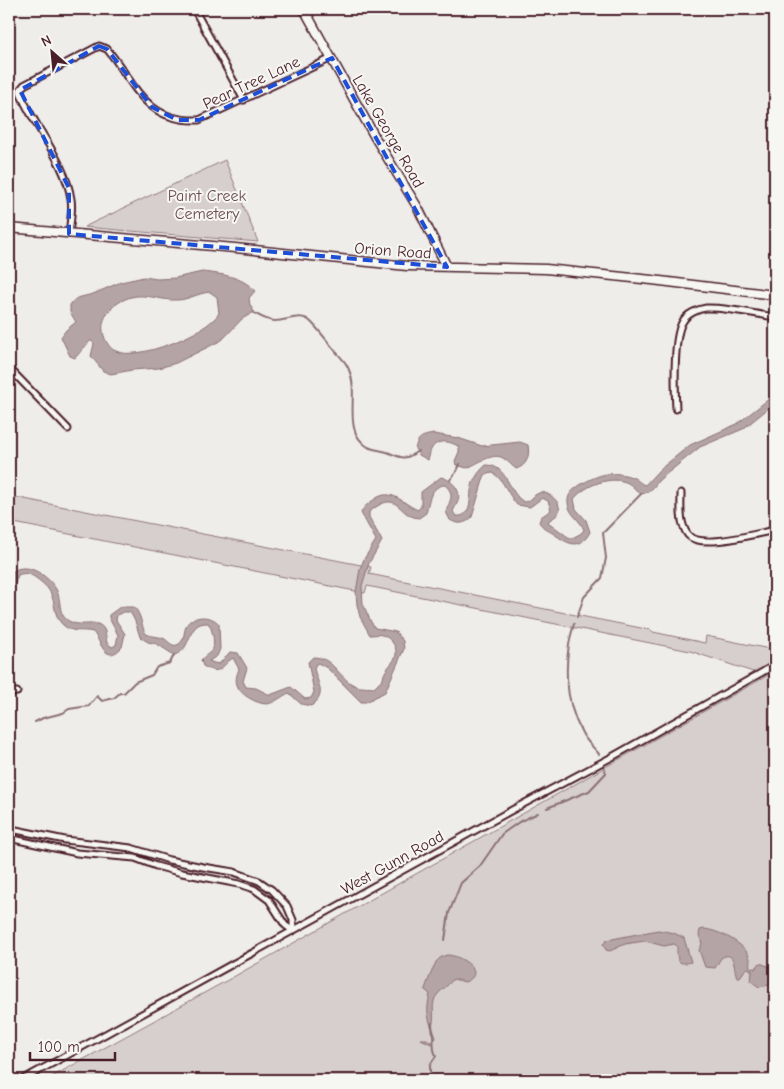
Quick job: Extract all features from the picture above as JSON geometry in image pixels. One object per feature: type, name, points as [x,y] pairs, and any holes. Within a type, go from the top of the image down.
[{"type":"main road","name":"Lake George Road","points":[[304,9],[376,139],[418,208],[448,267]]},
{"type":"main road","name":"Orion Road","points":[[9,228],[235,248],[372,263],[546,269],[775,295]]},
{"type":"street","points":[[194,9],[244,100]]},
{"type":"street","name":"Pear Tree Lane","points":[[70,234],[72,202],[69,188],[52,152],[20,96],[20,90],[24,86],[99,46],[107,48],[142,97],[152,107],[166,116],[177,120],[198,120],[332,58]]},
{"type":"street","points":[[676,409],[674,376],[680,330],[683,321],[693,313],[706,308],[775,317]]},
{"type":"street","points":[[9,368],[68,429]]},
{"type":"street","points":[[681,493],[680,512],[683,525],[689,536],[696,540],[719,540],[775,530]]},
{"type":"street","name":"West Gunn Road","points":[[22,1080],[512,810],[612,757],[775,665]]},
{"type":"street","points":[[9,693],[17,692]]},
{"type":"street","points":[[9,828],[65,840],[131,848],[186,864],[234,872],[259,881],[276,894],[287,906],[293,920],[293,931]]},
{"type":"street","points":[[15,840],[18,831]]},
{"type":"street","points":[[9,838],[77,853],[135,858],[182,873],[239,884],[254,889],[269,900],[285,925],[293,931]]},
{"type":"street","points":[[143,861],[146,852]]},
{"type":"street","points":[[269,900],[276,894]]},
{"type":"highlighted area","points":[[99,46],[107,49],[152,107],[177,120],[199,120],[332,58],[447,267],[69,234],[69,188],[20,90]]},
{"type":"green space","name":"Paint Creek Cemetery","points":[[225,160],[258,242],[84,227]]},
{"type":"green space","points":[[9,496],[371,567],[369,574],[651,630],[705,643],[706,636],[775,650],[775,1080],[46,1080],[235,976],[772,673],[764,671],[759,674],[690,651],[367,586],[365,593],[9,522]]},
{"type":"shaded area","points":[[202,272],[238,279],[255,291],[249,298],[254,312],[242,319],[222,340],[176,363],[159,368],[111,374],[103,371],[91,356],[94,344],[92,341],[75,358],[70,356],[61,337],[76,322],[70,312],[70,305],[77,298],[93,294],[121,282],[144,277],[157,279],[175,278]],"holes":[[[210,292],[217,297],[219,313],[212,321],[187,337],[171,344],[139,353],[126,353],[112,349],[104,336],[103,323],[105,317],[113,307],[125,299],[143,296],[177,300]]]},
{"type":"shaded area","points":[[775,396],[775,403],[743,429],[700,447],[647,492],[641,494],[628,483],[614,480],[599,483],[585,489],[574,499],[576,509],[586,520],[590,532],[578,544],[564,541],[545,529],[539,522],[541,517],[551,510],[548,501],[542,498],[530,507],[517,505],[493,473],[486,474],[484,477],[472,517],[462,523],[450,520],[446,512],[451,495],[445,485],[433,491],[426,513],[419,518],[406,513],[392,502],[379,505],[369,512],[369,517],[382,541],[369,563],[362,586],[363,604],[375,628],[396,632],[403,641],[404,649],[385,692],[366,702],[361,702],[327,668],[318,663],[314,668],[320,693],[319,698],[311,706],[301,704],[289,693],[267,704],[254,701],[245,695],[237,685],[239,669],[233,658],[218,670],[203,666],[201,660],[211,651],[214,645],[212,631],[208,623],[196,627],[192,631],[185,648],[174,655],[157,644],[148,642],[140,637],[130,612],[123,612],[117,615],[116,620],[125,634],[122,647],[111,654],[104,650],[93,632],[74,630],[63,625],[56,614],[49,590],[32,575],[18,575],[9,599],[9,575],[15,570],[28,568],[42,574],[53,585],[57,591],[62,612],[67,619],[77,624],[98,624],[105,632],[107,643],[112,647],[116,645],[118,635],[109,615],[120,607],[134,607],[139,613],[146,634],[163,638],[175,645],[182,641],[185,629],[190,621],[195,618],[207,617],[219,624],[220,649],[217,656],[209,661],[219,664],[230,652],[238,653],[247,668],[243,681],[246,687],[256,688],[270,695],[291,687],[305,699],[311,698],[314,692],[308,662],[313,657],[326,660],[348,682],[361,687],[374,688],[383,679],[386,670],[395,658],[396,651],[391,641],[385,636],[370,635],[360,617],[357,605],[356,592],[360,569],[376,540],[361,513],[371,502],[387,495],[397,498],[418,510],[421,506],[421,492],[441,477],[452,483],[457,489],[459,497],[453,512],[456,516],[461,516],[468,510],[472,485],[476,476],[486,465],[493,466],[503,474],[514,492],[524,502],[529,501],[541,492],[553,497],[558,504],[559,511],[548,522],[572,538],[584,530],[570,511],[568,503],[570,495],[580,485],[605,474],[618,474],[632,477],[645,485],[659,470],[690,445],[737,424]]},
{"type":"shaded area","points":[[434,434],[458,438],[482,446],[520,442],[528,445],[529,453],[523,466],[516,469],[505,459],[495,456],[467,468],[456,465],[455,461],[459,447],[452,443],[441,442],[435,445],[431,449],[428,460],[419,455],[415,449],[418,441],[421,437]]},
{"type":"shaded area","points":[[658,930],[674,933],[684,938],[691,962],[682,963],[678,960],[677,946],[674,944],[664,946],[645,941],[625,944],[610,951],[606,950],[603,944],[607,940]]},
{"type":"shaded area","points":[[700,930],[717,932],[738,943],[748,953],[750,967],[755,969],[760,963],[775,969],[775,984],[759,987],[751,981],[752,971],[748,968],[740,977],[737,977],[732,958],[729,956],[721,958],[715,968],[705,967],[699,950],[702,944],[699,935]]},
{"type":"shaded area","points":[[447,955],[465,961],[470,965],[474,974],[465,982],[453,979],[435,998],[432,1026],[436,1038],[431,1044],[421,1039],[427,1039],[431,1042],[435,1038],[429,1021],[430,994],[425,990],[436,962],[441,957]]},
{"type":"waterway","points":[[254,313],[272,321],[299,317],[311,322],[348,368],[353,390],[353,422],[355,432],[360,440],[370,448],[400,457],[406,457],[418,451]]},
{"type":"waterway","points":[[450,480],[460,464]]},
{"type":"waterway","points":[[577,617],[584,597],[602,578],[606,558],[603,533],[641,494]]},
{"type":"waterway","points":[[574,624],[568,651],[567,679],[569,693],[576,720],[582,733],[599,754]]},
{"type":"waterway","points":[[35,722],[63,713],[69,709],[89,706],[97,696],[102,701],[114,698],[120,693],[124,693],[135,682],[152,675],[157,667],[170,663],[174,655]]},
{"type":"waterway","points":[[547,808],[589,791],[606,773],[604,767]]},
{"type":"waterway","points":[[445,940],[449,913],[461,883],[480,866],[502,834],[519,822],[538,813]]},
{"type":"waterway","points":[[430,1080],[430,1065],[436,1056],[432,1023]]}]
